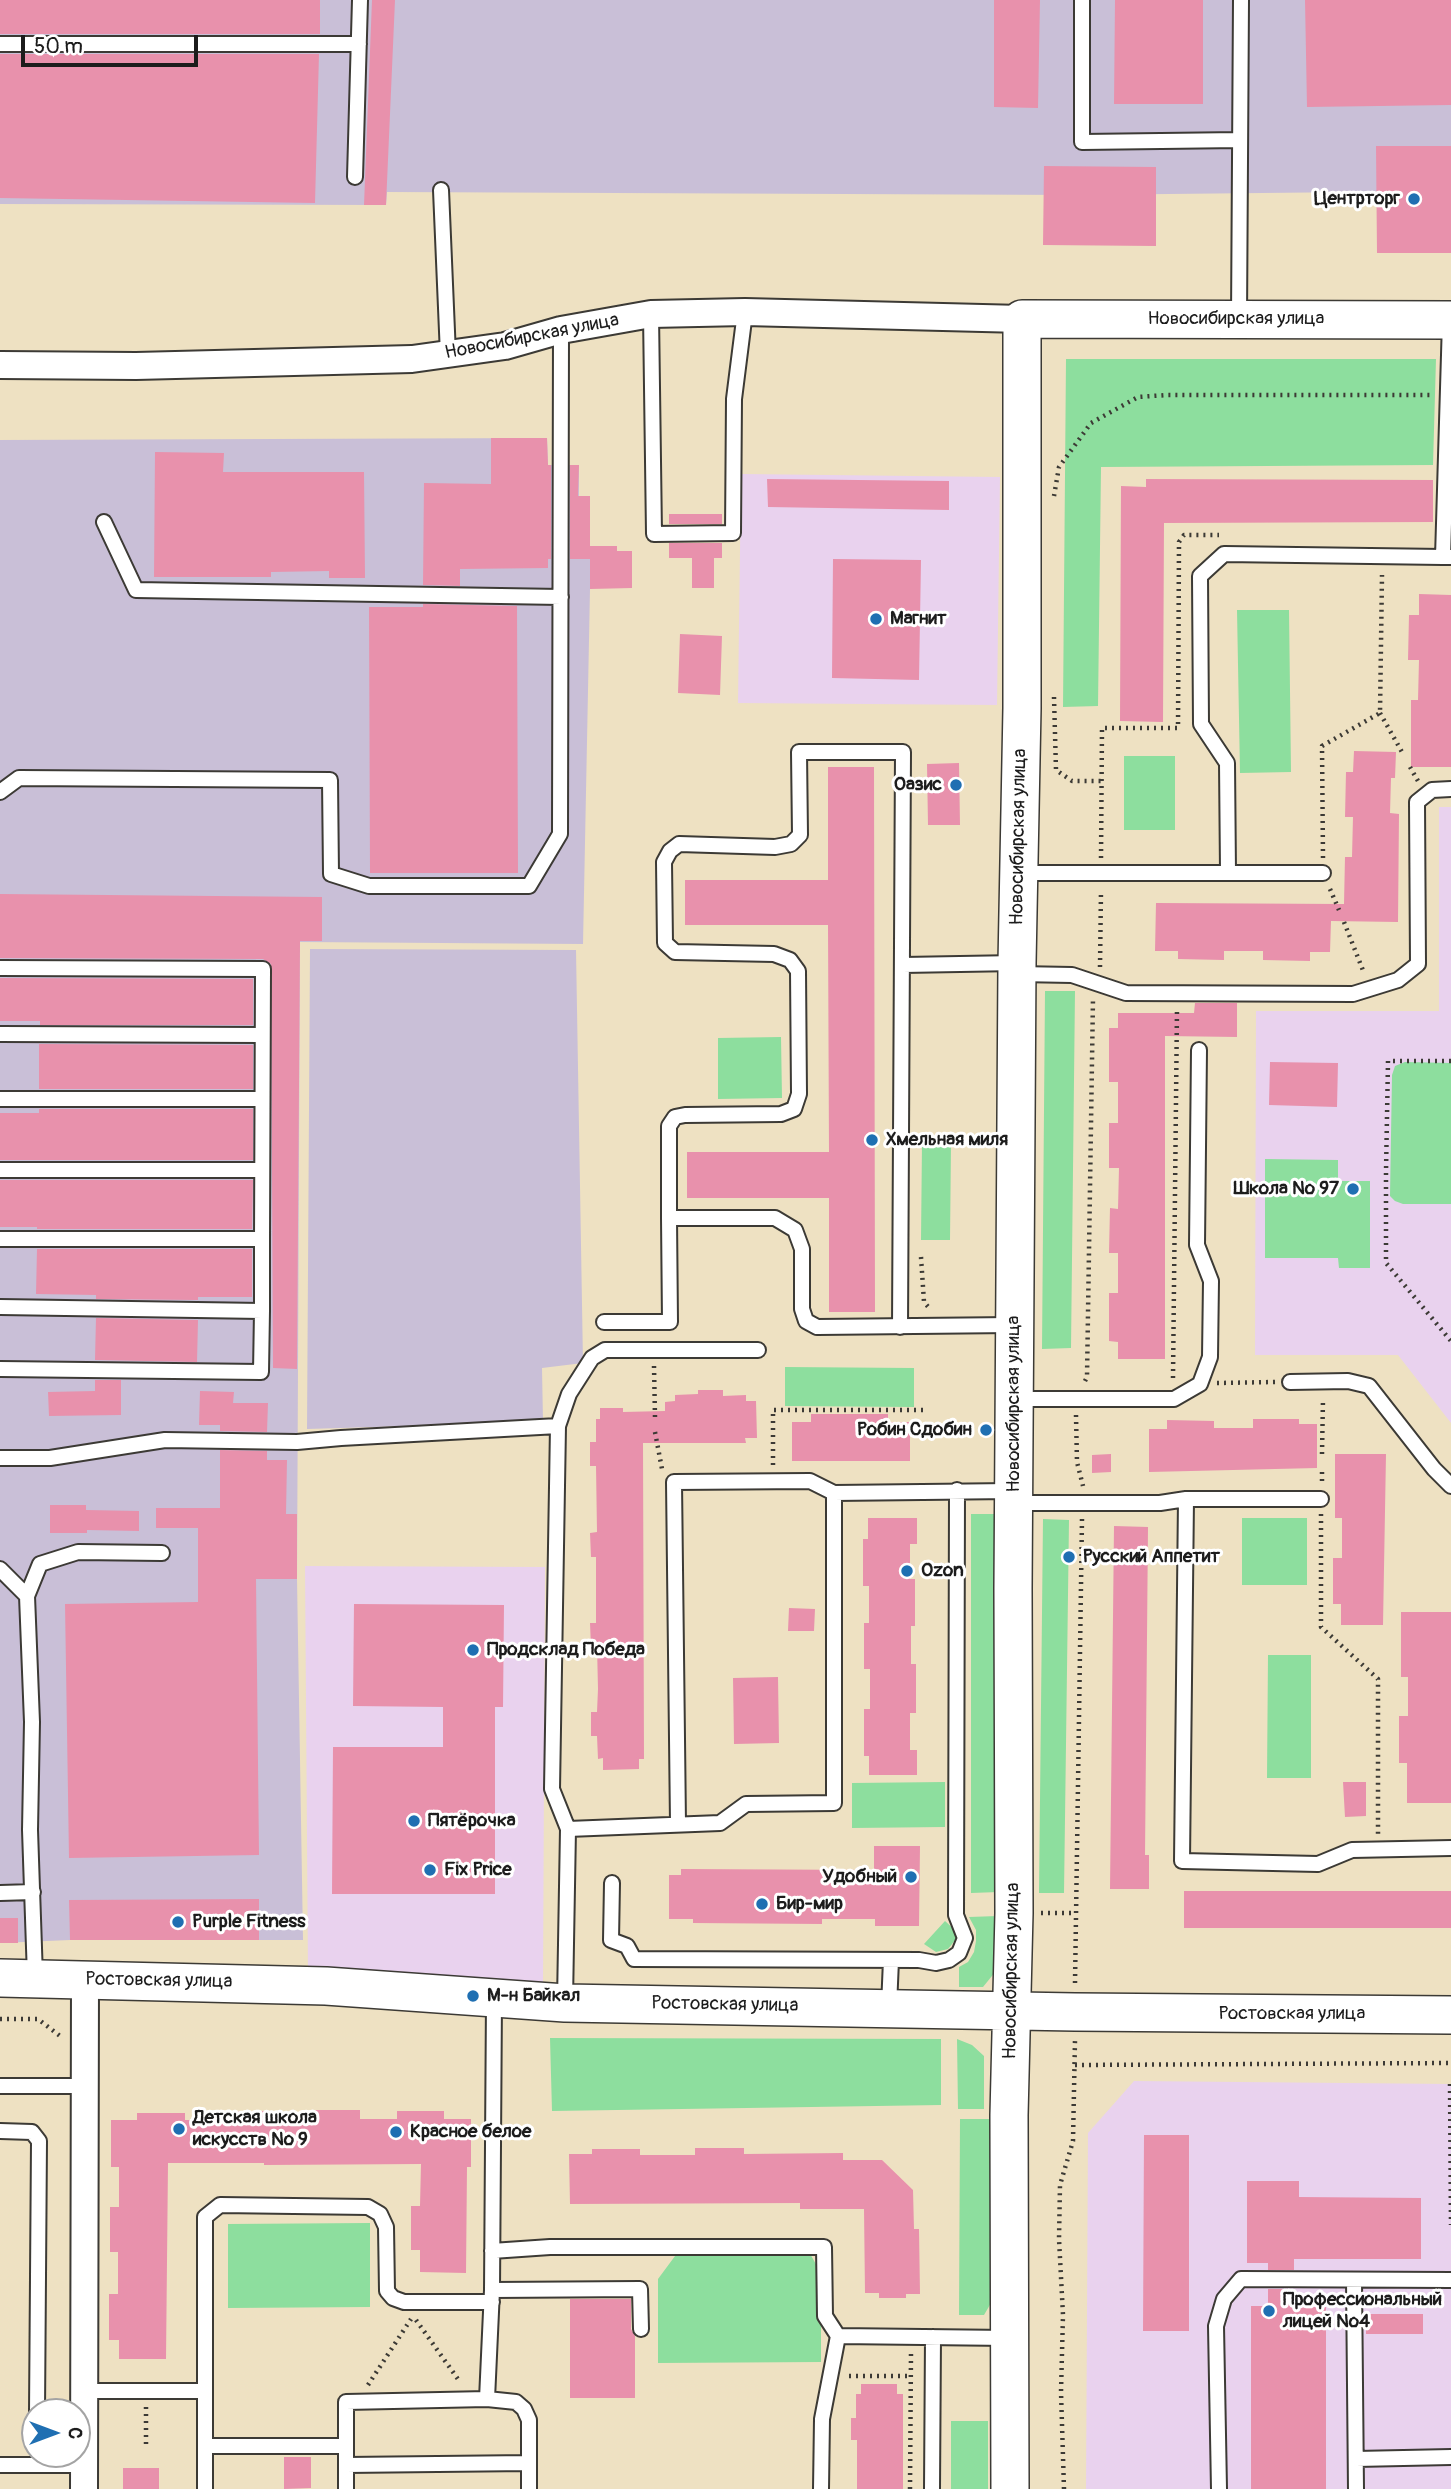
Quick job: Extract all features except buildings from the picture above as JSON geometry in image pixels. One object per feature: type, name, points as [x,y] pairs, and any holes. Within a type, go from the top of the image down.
[{"type":"street","name":"Новосибирская улица","points":[[0,365],[136,366],[412,359],[505,346],[561,330],[651,314],[745,312],[1022,319],[1450,320]]},
{"type":"street","name":"Новосибирская улица","points":[[1010,2489],[1009,2115],[1012,2011],[1017,969],[1022,708],[1022,319]]},
{"type":"street","name":"Ростовская улица","points":[[18,1978],[326,1986],[565,2003],[1451,2015]]},
{"type":"street","points":[[83,2477],[85,1979]]},
{"type":"lane","points":[[355,177],[360,0]]},
{"type":"lane","points":[[1082,0],[1082,142],[1240,140]]},
{"type":"lane","points":[[1239,319],[1241,0]]},
{"type":"lane","points":[[0,44],[359,44]]},
{"type":"lane","points":[[441,190],[449,355]]},
{"type":"lane","points":[[651,314],[654,534],[733,533],[734,399],[745,312]]},
{"type":"lane","points":[[1228,872],[1227,763],[1201,724],[1200,576],[1224,554],[1447,557],[1450,320]]},
{"type":"lane","points":[[0,792],[19,778],[330,780],[331,874],[369,886],[528,886],[560,834],[561,330]]},
{"type":"lane","points":[[104,522],[136,590],[561,597]]},
{"type":"lane","points":[[604,1322],[670,1322],[669,1126],[675,1117],[781,1114],[794,1109],[799,1094],[798,971],[790,960],[774,954],[675,953],[666,943],[664,862],[670,850],[679,844],[775,847],[791,844],[800,835],[799,752],[903,752],[900,1327]]},
{"type":"lane","points":[[902,965],[1017,969],[1072,975],[1126,993],[1353,994],[1398,980],[1418,964],[1417,802],[1432,790],[1451,789]]},
{"type":"lane","points":[[1018,873],[1323,873]]},
{"type":"lane","points":[[0,968],[263,969],[261,1372],[0,1369]]},
{"type":"lane","points":[[0,1034],[262,1035]]},
{"type":"lane","points":[[1015,1399],[1174,1399],[1200,1384],[1210,1357],[1211,1281],[1196,1245],[1199,1049]]},
{"type":"lane","points":[[0,1099],[262,1099]]},
{"type":"lane","points":[[0,1170],[262,1170]]},
{"type":"lane","points":[[669,1218],[775,1219],[795,1230],[802,1250],[802,1309],[806,1321],[817,1327],[1015,1325]]},
{"type":"lane","points":[[0,1239],[262,1240]]},
{"type":"lane","points":[[0,1307],[262,1311]]},
{"type":"lane","points":[[565,2003],[568,1829],[552,1789],[558,1426],[569,1394],[592,1358],[606,1350],[758,1350]]},
{"type":"lane","points":[[1290,1382],[1348,1381],[1369,1386],[1434,1469],[1451,1486]]},
{"type":"lane","points":[[0,1458],[50,1458],[166,1440],[297,1442],[558,1426]]},
{"type":"lane","points":[[678,1824],[674,1482],[810,1481],[834,1493],[957,1490],[1014,1497],[1160,1503],[1185,1499],[1321,1499]]},
{"type":"lane","points":[[612,1883],[611,1940],[627,1946],[635,1959],[943,1962],[955,1957],[965,1938],[956,1915],[957,1490]]},
{"type":"lane","points":[[568,1829],[720,1823],[746,1804],[834,1803],[834,1493]]},
{"type":"lane","points":[[1185,1499],[1182,1861],[1318,1864],[1352,1850],[1451,1848]]},
{"type":"lane","points":[[18,1978],[33,1892],[30,1830],[32,1722],[27,1596],[40,1564],[78,1552],[162,1553]]},
{"type":"lane","points":[[0,1569],[27,1596]]},
{"type":"lane","points":[[0,1893],[33,1892]]},
{"type":"lane","points":[[889,2008],[891,1960]]},
{"type":"lane","points":[[487,2399],[492,2296],[494,1998]]},
{"type":"lane","points":[[0,2085],[85,2085]]},
{"type":"lane","points":[[0,2131],[32,2132],[39,2141],[37,2398]]},
{"type":"lane","points":[[205,2489],[205,2217],[220,2205],[368,2207],[380,2214],[386,2227],[387,2291],[393,2298],[404,2302],[640,2289],[641,2329]]},
{"type":"lane","points":[[492,2250],[550,2247],[824,2247],[825,2316],[838,2336],[822,2419],[821,2489]]},
{"type":"lane","points":[[1219,2489],[1216,2326],[1224,2299],[1241,2279],[1451,2280]]},
{"type":"lane","points":[[1354,2280],[1356,2489]]},
{"type":"lane","points":[[838,2336],[1010,2337]]},
{"type":"lane","points":[[932,2489],[933,2337]]},
{"type":"lane","points":[[83,2391],[205,2391]]},
{"type":"lane","points":[[346,2489],[346,2402],[487,2399],[516,2402],[524,2409],[529,2420],[528,2489]]},
{"type":"lane","points":[[205,2446],[346,2446]]},
{"type":"lane","points":[[1356,2459],[1451,2457]]},
{"type":"lane","points":[[0,2465],[21,2462]]},
{"type":"lane","points":[[346,2465],[528,2463]]},
{"type":"lane","points":[[60,2468],[83,2477]]},
{"type":"path","points":[[1053,508],[1059,467],[1075,443],[1091,423],[1138,397],[1448,395]]},
{"type":"path","points":[[1382,556],[1380,713],[1402,752]]},
{"type":"path","points":[[1054,685],[1056,770],[1072,781],[1101,781]]},
{"type":"path","points":[[1323,873],[1322,746],[1380,713]]},
{"type":"path","points":[[1344,922],[1370,988]]},
{"type":"path","points":[[1093,1388],[1087,1377],[1092,1002],[1104,1002]]},
{"type":"path","points":[[1173,1388],[1177,1002]]},
{"type":"path","points":[[1451,1061],[1388,1061],[1386,1172],[1386,1264],[1451,1341]]},
{"type":"path","points":[[921,1249],[924,1301],[932,1311],[940,1312]]},
{"type":"path","points":[[653,1350],[655,1418]]},
{"type":"path","points":[[1322,1454],[1323,1381]]},
{"type":"path","points":[[1200,1384],[1290,1382]]},
{"type":"path","points":[[773,1472],[773,1410],[924,1410]]},
{"type":"path","points":[[655,1432],[663,1473]]},
{"type":"path","points":[[1077,1462],[1083,1486]]},
{"type":"path","points":[[1321,1499],[1321,1627],[1378,1679],[1379,1849]]},
{"type":"path","points":[[1064,2489],[1063,2315],[1059,2239],[1060,2185],[1073,2141],[1082,1513]]},
{"type":"path","points":[[1075,2065],[1451,2063]]},
{"type":"path","points":[[1450,2084],[1451,2225]]},
{"type":"path","points":[[358,2401],[413,2315],[472,2399]]},
{"type":"path","points":[[910,2489],[912,2337]]},
{"type":"path","points":[[840,2376],[911,2376]]},
{"type":"path","points":[[146,2406],[146,2444]]},
{"type":"shaded area","points":[[0,0],[1451,0],[1451,191],[1074,195],[387,192],[386,205],[0,204]]},
{"type":"shaded area","points":[[547,438],[548,465],[579,465],[579,496],[590,496],[583,944],[300,942],[297,1579],[303,1940],[70,1940],[0,1943],[0,440]]},
{"type":"shaded area","points":[[741,474],[1000,477],[997,705],[738,703]]},
{"type":"shaded area","name":"Школа № 97","points":[[1439,807],[1451,807],[1451,1423],[1398,1355],[1255,1355],[1256,1011],[1439,1011]]},
{"type":"shaded area","points":[[310,949],[576,950],[583,1363],[542,1368],[543,1422],[307,1429]]},
{"type":"shaded area","points":[[305,1566],[545,1567],[543,1983],[308,1974]]},
{"type":"shaded area","name":"Профессиональный лицей №4","points":[[1134,2081],[1451,2084],[1451,2489],[1086,2489],[1088,2133]]},
{"type":"green space","points":[[1066,359],[1436,359],[1433,465],[1101,467],[1098,706],[1063,707]]},
{"type":"green space","points":[[1237,610],[1289,610],[1291,772],[1240,773]]},
{"type":"green space","points":[[1124,756],[1175,756],[1175,830],[1124,830]]},
{"type":"green space","points":[[1045,991],[1075,991],[1071,1348],[1042,1349]]},
{"type":"green space","points":[[781,1037],[782,1098],[718,1099],[718,1038]]},
{"type":"green space","points":[[1405,1062],[1451,1063],[1451,1204],[1403,1204],[1390,1196],[1392,1075],[1395,1066]]},
{"type":"green space","points":[[922,1142],[951,1143],[950,1240],[921,1240]]},
{"type":"green space","points":[[1265,1159],[1338,1160],[1338,1181],[1370,1181],[1370,1268],[1339,1268],[1338,1258],[1265,1258]]},
{"type":"green space","points":[[785,1367],[914,1368],[914,1407],[785,1406]]},
{"type":"green space","points":[[971,1514],[1001,1514],[999,1892],[971,1893]]},
{"type":"green space","points":[[1242,1518],[1307,1518],[1307,1585],[1242,1585]]},
{"type":"green space","points":[[1043,1519],[1069,1520],[1064,1893],[1039,1893]]},
{"type":"green space","points":[[1268,1655],[1311,1655],[1311,1778],[1267,1778]]},
{"type":"green space","points":[[945,1782],[945,1827],[852,1828],[852,1783]]},
{"type":"green space","points":[[998,1916],[996,1971],[983,1987],[959,1987],[959,1967],[968,1962],[976,1941],[976,1930],[969,1917]]},
{"type":"green space","points":[[945,1921],[956,1931],[956,1939],[948,1949],[936,1952],[924,1944]]},
{"type":"green space","points":[[550,2038],[941,2039],[941,2105],[552,2111]]},
{"type":"green space","points":[[957,2039],[972,2045],[984,2056],[984,2109],[958,2109]]},
{"type":"green space","points":[[960,2119],[992,2119],[991,2303],[984,2315],[959,2315]]},
{"type":"green space","points":[[370,2223],[370,2307],[228,2308],[228,2224]]},
{"type":"green space","points":[[678,2252],[809,2252],[821,2273],[821,2362],[658,2363],[658,2279]]},
{"type":"green space","points":[[951,2421],[988,2421],[988,2489],[951,2489]]},
{"type":"place","name":"Центрторг","points":[[1414,199]]},
{"type":"place","name":"Магнит","points":[[876,619]]},
{"type":"place","name":"Оазис","points":[[956,785]]},
{"type":"place","name":"Хмельная миля","points":[[872,1140]]},
{"type":"place","name":"Школа № 97","points":[[1353,1189]]},
{"type":"place","name":"Робин Сдобин","points":[[986,1430]]},
{"type":"place","name":"Русский Аппетит","points":[[1069,1557]]},
{"type":"place","name":"Ozon","points":[[907,1571]]},
{"type":"place","name":"Продсклад Победа","points":[[473,1650]]},
{"type":"place","name":"Пятёрочка","points":[[414,1821]]},
{"type":"place","name":"Fix Price","points":[[430,1870]]},
{"type":"place","name":"Удобный","points":[[911,1877]]},
{"type":"place","name":"Бир-мир","points":[[762,1904]]},
{"type":"place","name":"Purple Fitness","points":[[178,1922]]},
{"type":"place","name":"М-н Байкал","points":[[473,1996]]},
{"type":"place","name":"Детская школа искусств № 9","points":[[179,2129]]},
{"type":"place","name":"Красное белое","points":[[396,2132]]},
{"type":"place","name":"Профессиональный лицей №4","points":[[1269,2311]]}]
